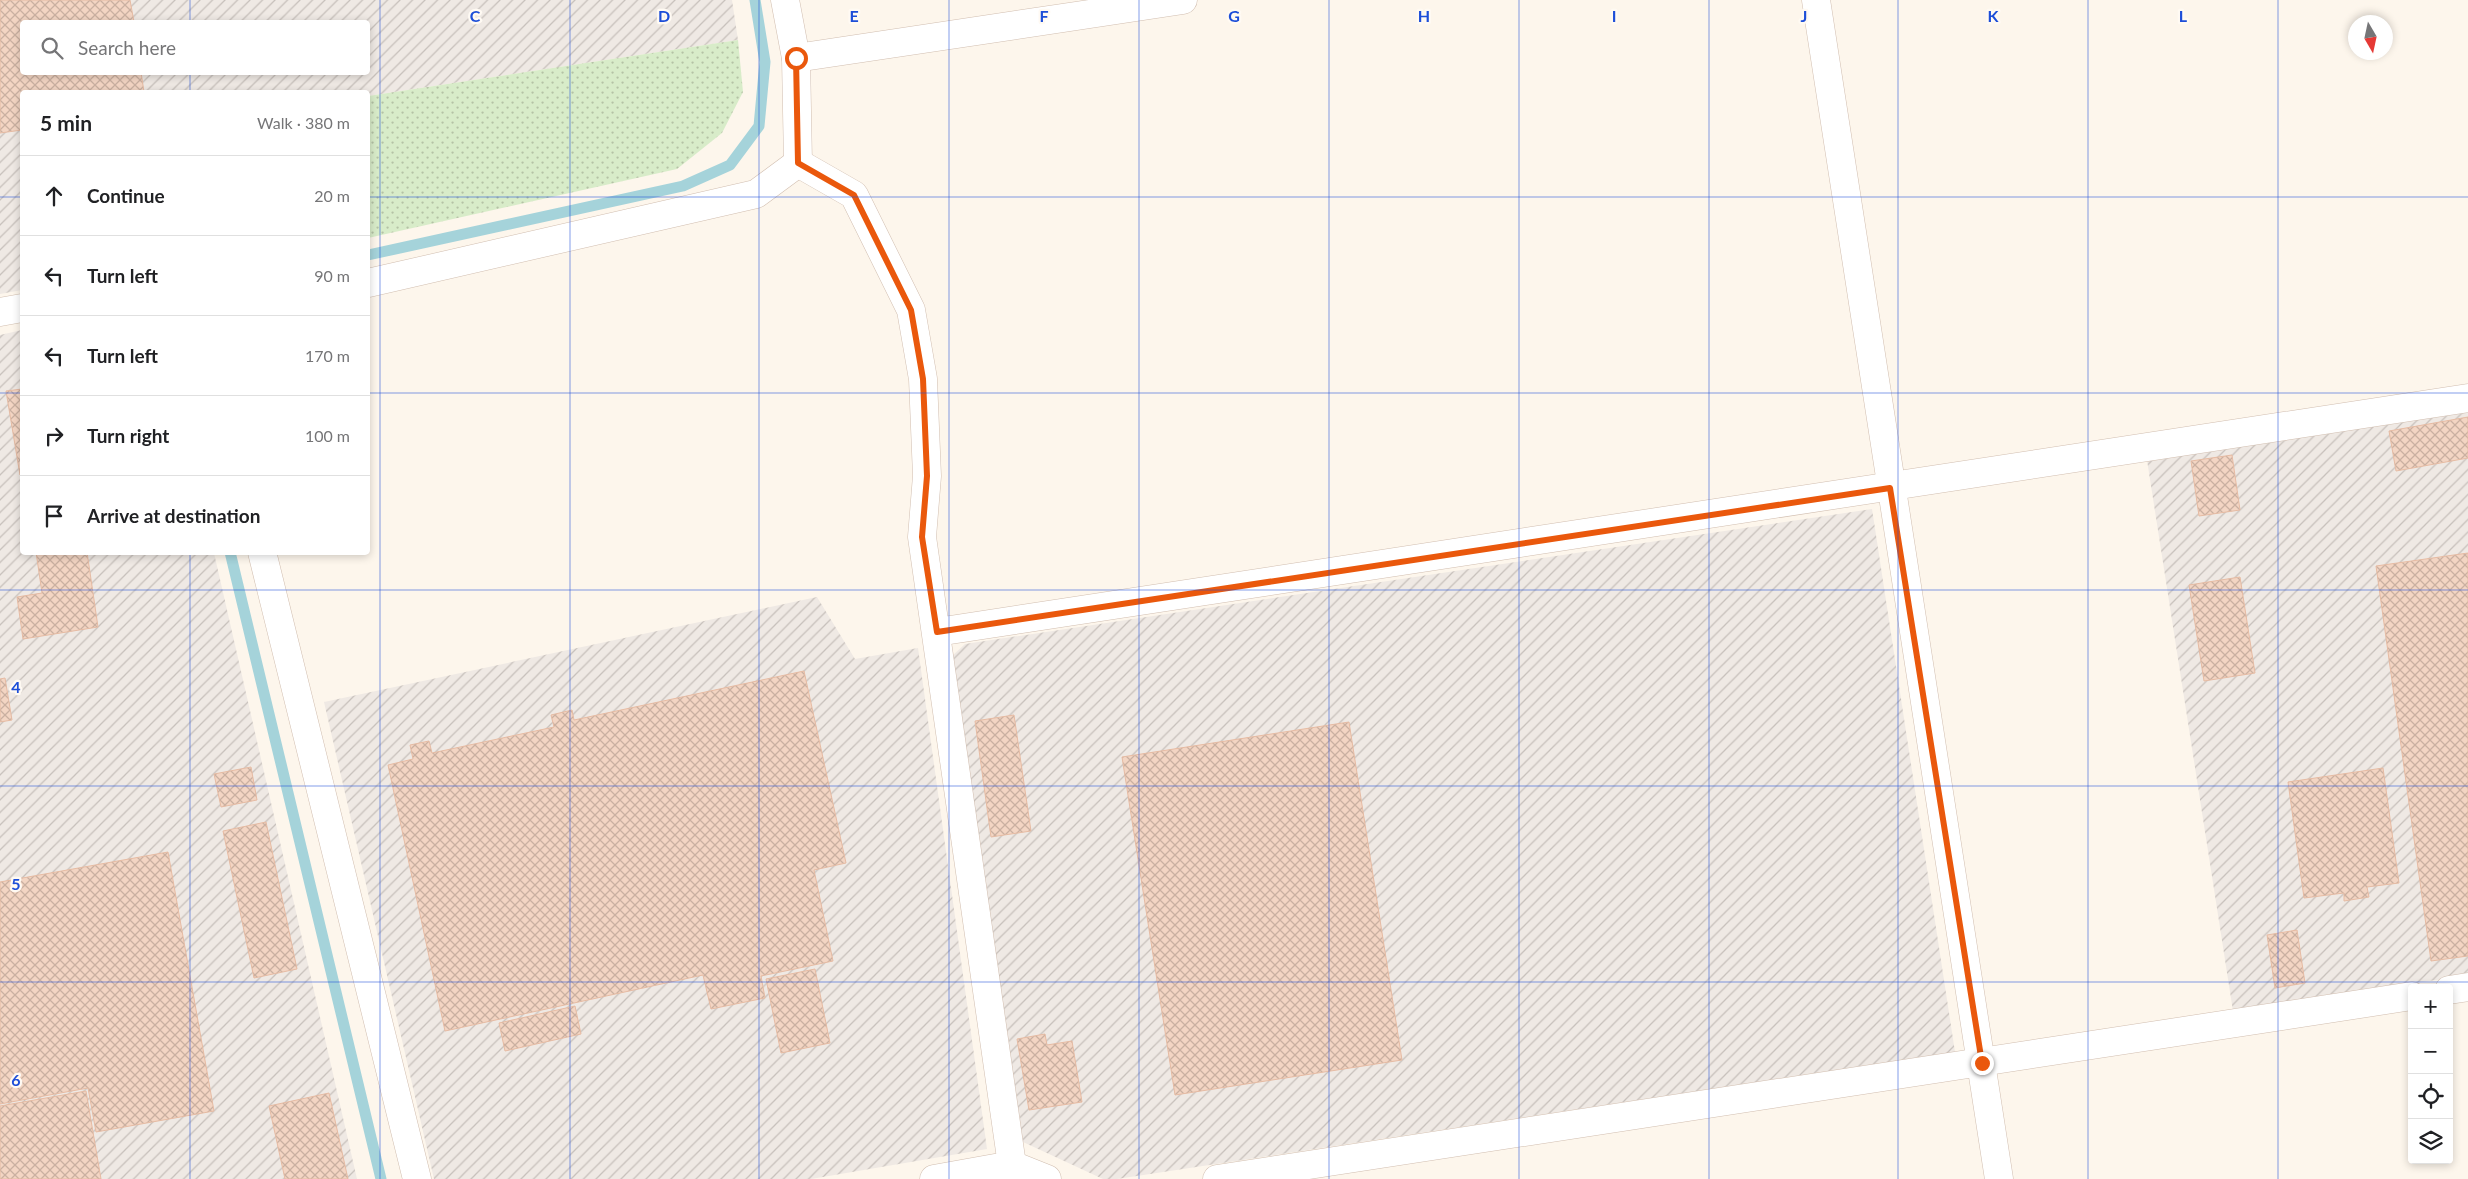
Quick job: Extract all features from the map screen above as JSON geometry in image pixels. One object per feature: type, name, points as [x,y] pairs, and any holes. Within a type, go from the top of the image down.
[{"type":"street","points":[[785,0],[796,58],[798,163]]},
{"type":"street","points":[[796,58],[1183,0]]},
{"type":"street","points":[[1816,0],[1890,488],[1999,1179]]},
{"type":"street","points":[[370,283],[756,194],[798,163]]},
{"type":"street","points":[[798,163],[854,195],[911,310],[924,389],[927,476],[922,537],[1012,1165]]},
{"type":"street","points":[[0,312],[20,308]]},
{"type":"street","points":[[937,632],[1890,488],[2468,398]]},
{"type":"street","points":[[263,555],[417,1179]]},
{"type":"street","points":[[2453,989],[2468,987]]},
{"type":"street","points":[[1217,1179],[2408,997]]},
{"type":"street","points":[[934,1179],[1012,1165],[1047,1179]]},
{"type":"shaded area","points":[[0,0],[732,0],[738,40],[370,96],[370,90],[20,90],[20,290],[0,294]]},
{"type":"shaded area","points":[[20,330],[20,555],[214,555],[357,1179],[0,1179],[0,335]]},
{"type":"shaded area","points":[[2468,410],[2468,975],[2233,1011],[2147,460]]},
{"type":"shaded area","points":[[1872,509],[1955,1052],[1117,1179],[1103,1179],[1023,1142],[952,656],[965,644]]},
{"type":"shaded area","points":[[817,597],[855,659],[918,648],[987,1149],[811,1179],[434,1179],[324,702]]},
{"type":"green space","points":[[738,40],[743,92],[722,133],[677,169],[370,238],[370,96]]},
{"type":"building","points":[[0,0],[130,0],[134,20],[20,20],[20,75],[141,75],[144,90],[20,90],[20,130],[0,133]]},
{"type":"building","points":[[20,389],[20,475],[6,391]]},
{"type":"building","points":[[2468,417],[2468,458],[2396,471],[2389,431]]},
{"type":"building","points":[[2232,455],[2240,510],[2199,516],[2191,461]]},
{"type":"building","points":[[2468,553],[2468,956],[2431,961],[2376,566]]},
{"type":"building","points":[[36,555],[87,555],[98,627],[23,639],[17,597],[42,593]]},
{"type":"building","points":[[2240,577],[2255,673],[2204,681],[2189,585]]},
{"type":"building","points":[[804,671],[846,863],[814,870],[833,961],[761,976],[765,998],[711,1009],[703,975],[445,1031],[388,765],[413,759],[410,745],[429,741],[432,753],[554,727],[551,715],[572,710],[574,720]]},
{"type":"building","points":[[5,678],[12,720],[0,722],[0,679]]},
{"type":"building","points":[[1014,715],[1031,831],[991,837],[975,721]]},
{"type":"building","points":[[1349,722],[1402,1060],[1175,1095],[1122,757]]},
{"type":"building","points":[[251,767],[257,800],[221,807],[214,774]]},
{"type":"building","points":[[2383,768],[2399,883],[2367,887],[2369,897],[2344,901],[2344,893],[2304,898],[2288,782]]},
{"type":"building","points":[[266,822],[297,969],[254,978],[223,831]]},
{"type":"building","points":[[168,852],[214,1111],[96,1132],[88,1088],[0,1104],[0,882]]},
{"type":"building","points":[[2297,930],[2305,983],[2275,988],[2267,935]]},
{"type":"building","points":[[815,969],[830,1043],[781,1053],[766,979]]},
{"type":"building","points":[[575,1006],[581,1034],[505,1051],[499,1023]]},
{"type":"building","points":[[1045,1034],[1047,1045],[1072,1041],[1082,1102],[1029,1110],[1017,1039]]},
{"type":"building","points":[[86,1091],[101,1179],[0,1179],[0,1106]]},
{"type":"building","points":[[329,1093],[348,1179],[285,1179],[269,1106]]},
{"type":"waterway","points":[[370,255],[683,186],[730,165],[759,126],[765,62],[755,0]]},
{"type":"waterway","points":[[231,555],[381,1179]]},
{"type":"route","points":[[796,58],[798,163],[854,195],[911,310],[923,379],[927,476],[922,537],[937,632],[1890,488],[1982,1063]]}]
